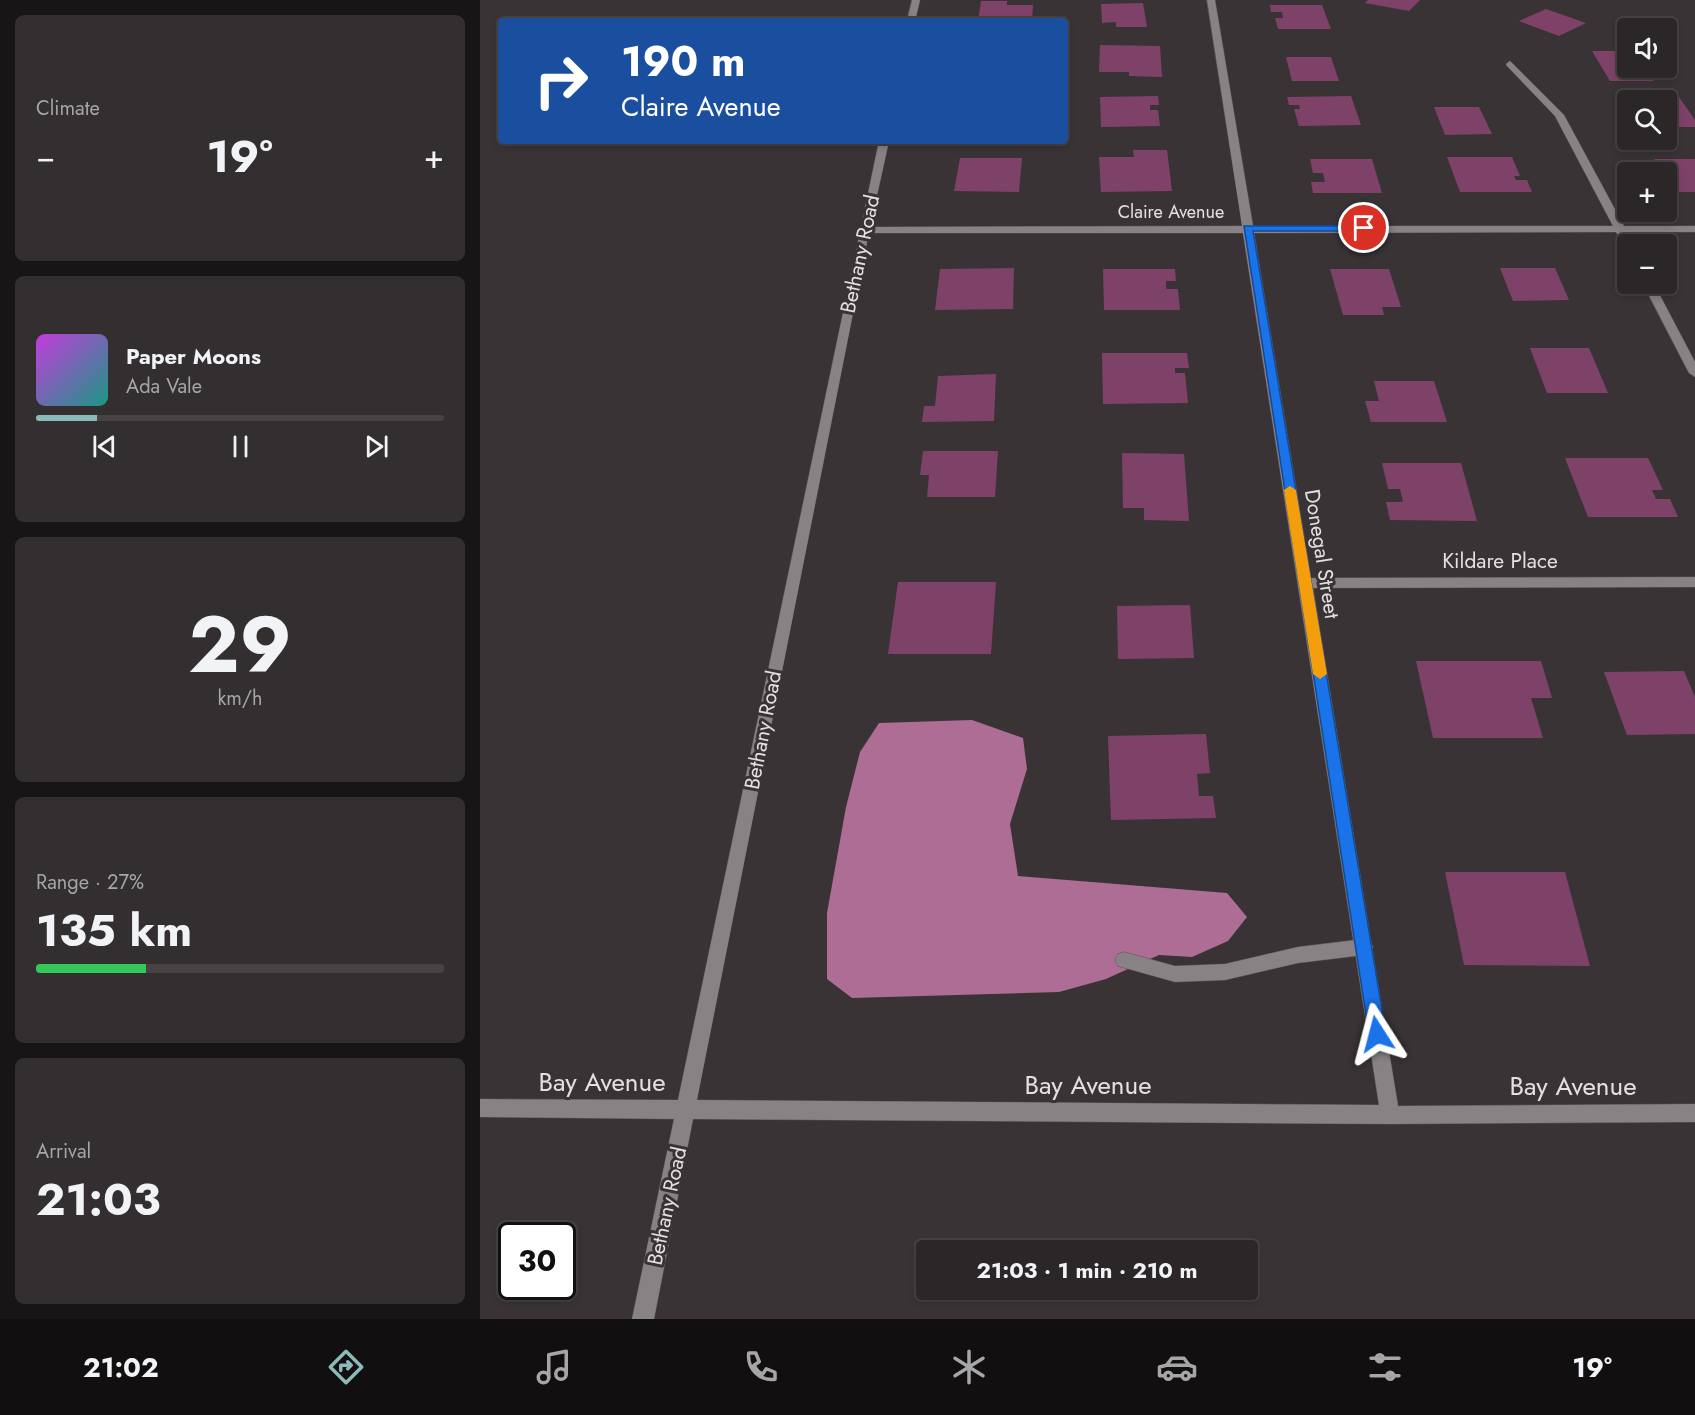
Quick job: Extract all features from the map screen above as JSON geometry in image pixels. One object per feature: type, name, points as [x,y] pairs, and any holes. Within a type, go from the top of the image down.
[{"type":"street","points":[[912,18],[916,0]]},
{"type":"street","name":"Donegal Street","points":[[1211,0],[1390,1115]]},
{"type":"street","points":[[1510,64],[1559,115],[1623,234]]},
{"type":"street","name":"Bethany Road","points":[[643,1319],[883,144]]},
{"type":"street","name":"Claire Avenue","points":[[864,230],[1695,229]]},
{"type":"street","points":[[1653,294],[1695,373]]},
{"type":"street","name":"Kildare Place","points":[[1305,583],[1695,582]]},
{"type":"street","points":[[1124,960],[1175,974],[1226,972],[1298,955],[1364,947]]},
{"type":"street","name":"Bay Avenue","points":[[480,1108],[1390,1115],[1695,1113]]},
{"type":"shaded area","points":[[972,720],[1023,738],[1027,769],[1010,824],[1018,876],[1227,893],[1247,917],[1228,941],[1192,957],[1159,955],[1106,979],[1059,992],[852,998],[827,979],[827,913],[846,807],[860,752],[879,723]]},
{"type":"building","points":[[1368,0],[1420,0],[1409,11],[1365,3]]},
{"type":"building","points":[[981,1],[1007,1],[1007,5],[1033,5],[1032,18],[978,18]]},
{"type":"building","points":[[1143,3],[1147,27],[1116,27],[1116,22],[1102,23],[1101,4]]},
{"type":"building","points":[[1270,5],[1322,5],[1331,29],[1278,29],[1275,18],[1283,18],[1282,12],[1271,12]]},
{"type":"building","points":[[1546,9],[1586,23],[1559,36],[1519,21]]},
{"type":"building","points":[[1100,45],[1160,46],[1162,77],[1129,76],[1129,72],[1099,72]]},
{"type":"building","points":[[1592,51],[1617,51],[1617,78],[1652,78],[1654,81],[1610,81]]},
{"type":"building","points":[[1286,57],[1331,57],[1339,81],[1292,81]]},
{"type":"building","points":[[1158,96],[1159,105],[1150,105],[1150,110],[1158,110],[1160,126],[1101,127],[1100,97]]},
{"type":"building","points":[[1351,96],[1361,125],[1299,126],[1294,109],[1300,109],[1299,105],[1289,105],[1287,97]]},
{"type":"building","points":[[1677,97],[1695,120],[1695,127],[1677,127]]},
{"type":"building","points":[[1434,107],[1479,107],[1492,134],[1445,135]]},
{"type":"building","points":[[1133,150],[1167,150],[1172,191],[1101,192],[1099,157],[1134,157]]},
{"type":"building","points":[[1447,157],[1512,157],[1520,176],[1514,176],[1516,180],[1527,180],[1532,192],[1460,192]]},
{"type":"building","points":[[960,158],[1022,158],[1019,192],[954,191]]},
{"type":"building","points":[[1310,159],[1372,159],[1382,193],[1313,193],[1311,182],[1325,182],[1323,173],[1313,173]]},
{"type":"building","points":[[1654,159],[1695,159],[1695,192],[1677,192],[1677,162],[1656,162]]},
{"type":"building","points":[[1014,268],[1013,309],[935,310],[940,269]]},
{"type":"building","points":[[1500,268],[1555,268],[1569,300],[1513,301]]},
{"type":"building","points":[[1103,269],[1175,269],[1176,281],[1166,281],[1166,289],[1178,289],[1180,310],[1104,310]]},
{"type":"building","points":[[1330,269],[1389,269],[1401,307],[1382,307],[1384,315],[1343,315]]},
{"type":"building","points":[[1530,348],[1589,348],[1608,393],[1547,393]]},
{"type":"building","points":[[1102,353],[1187,353],[1189,368],[1175,368],[1175,373],[1185,373],[1188,403],[1103,404]]},
{"type":"building","points":[[996,374],[994,421],[922,422],[924,406],[935,406],[938,376]]},
{"type":"building","points":[[1374,381],[1434,381],[1447,422],[1371,422],[1365,401],[1379,401]]},
{"type":"building","points":[[923,451],[998,451],[995,497],[927,497],[929,475],[920,475]]},
{"type":"building","points":[[1122,453],[1184,454],[1189,521],[1144,520],[1144,508],[1123,508]]},
{"type":"building","points":[[1565,458],[1648,458],[1663,490],[1652,490],[1656,499],[1670,499],[1678,517],[1588,517]]},
{"type":"building","points":[[1382,463],[1461,463],[1477,521],[1390,520],[1386,502],[1403,502],[1400,489],[1388,489]]},
{"type":"building","points":[[898,582],[996,582],[991,654],[888,654]]},
{"type":"building","points":[[1190,605],[1194,658],[1118,659],[1117,606]]},
{"type":"building","points":[[1416,661],[1541,661],[1552,698],[1531,698],[1543,738],[1433,738]]},
{"type":"building","points":[[1684,671],[1695,697],[1695,734],[1627,735],[1604,672]]},
{"type":"building","points":[[1206,734],[1210,773],[1197,774],[1199,796],[1213,796],[1216,818],[1111,820],[1108,736]]},
{"type":"building","points":[[1445,872],[1565,872],[1590,966],[1464,965]]},
{"type":"slow traffic","points":[[1290,490],[1320,674]]},
{"type":"route","points":[[1364,228],[1248,228],[1377,1034]]}]
